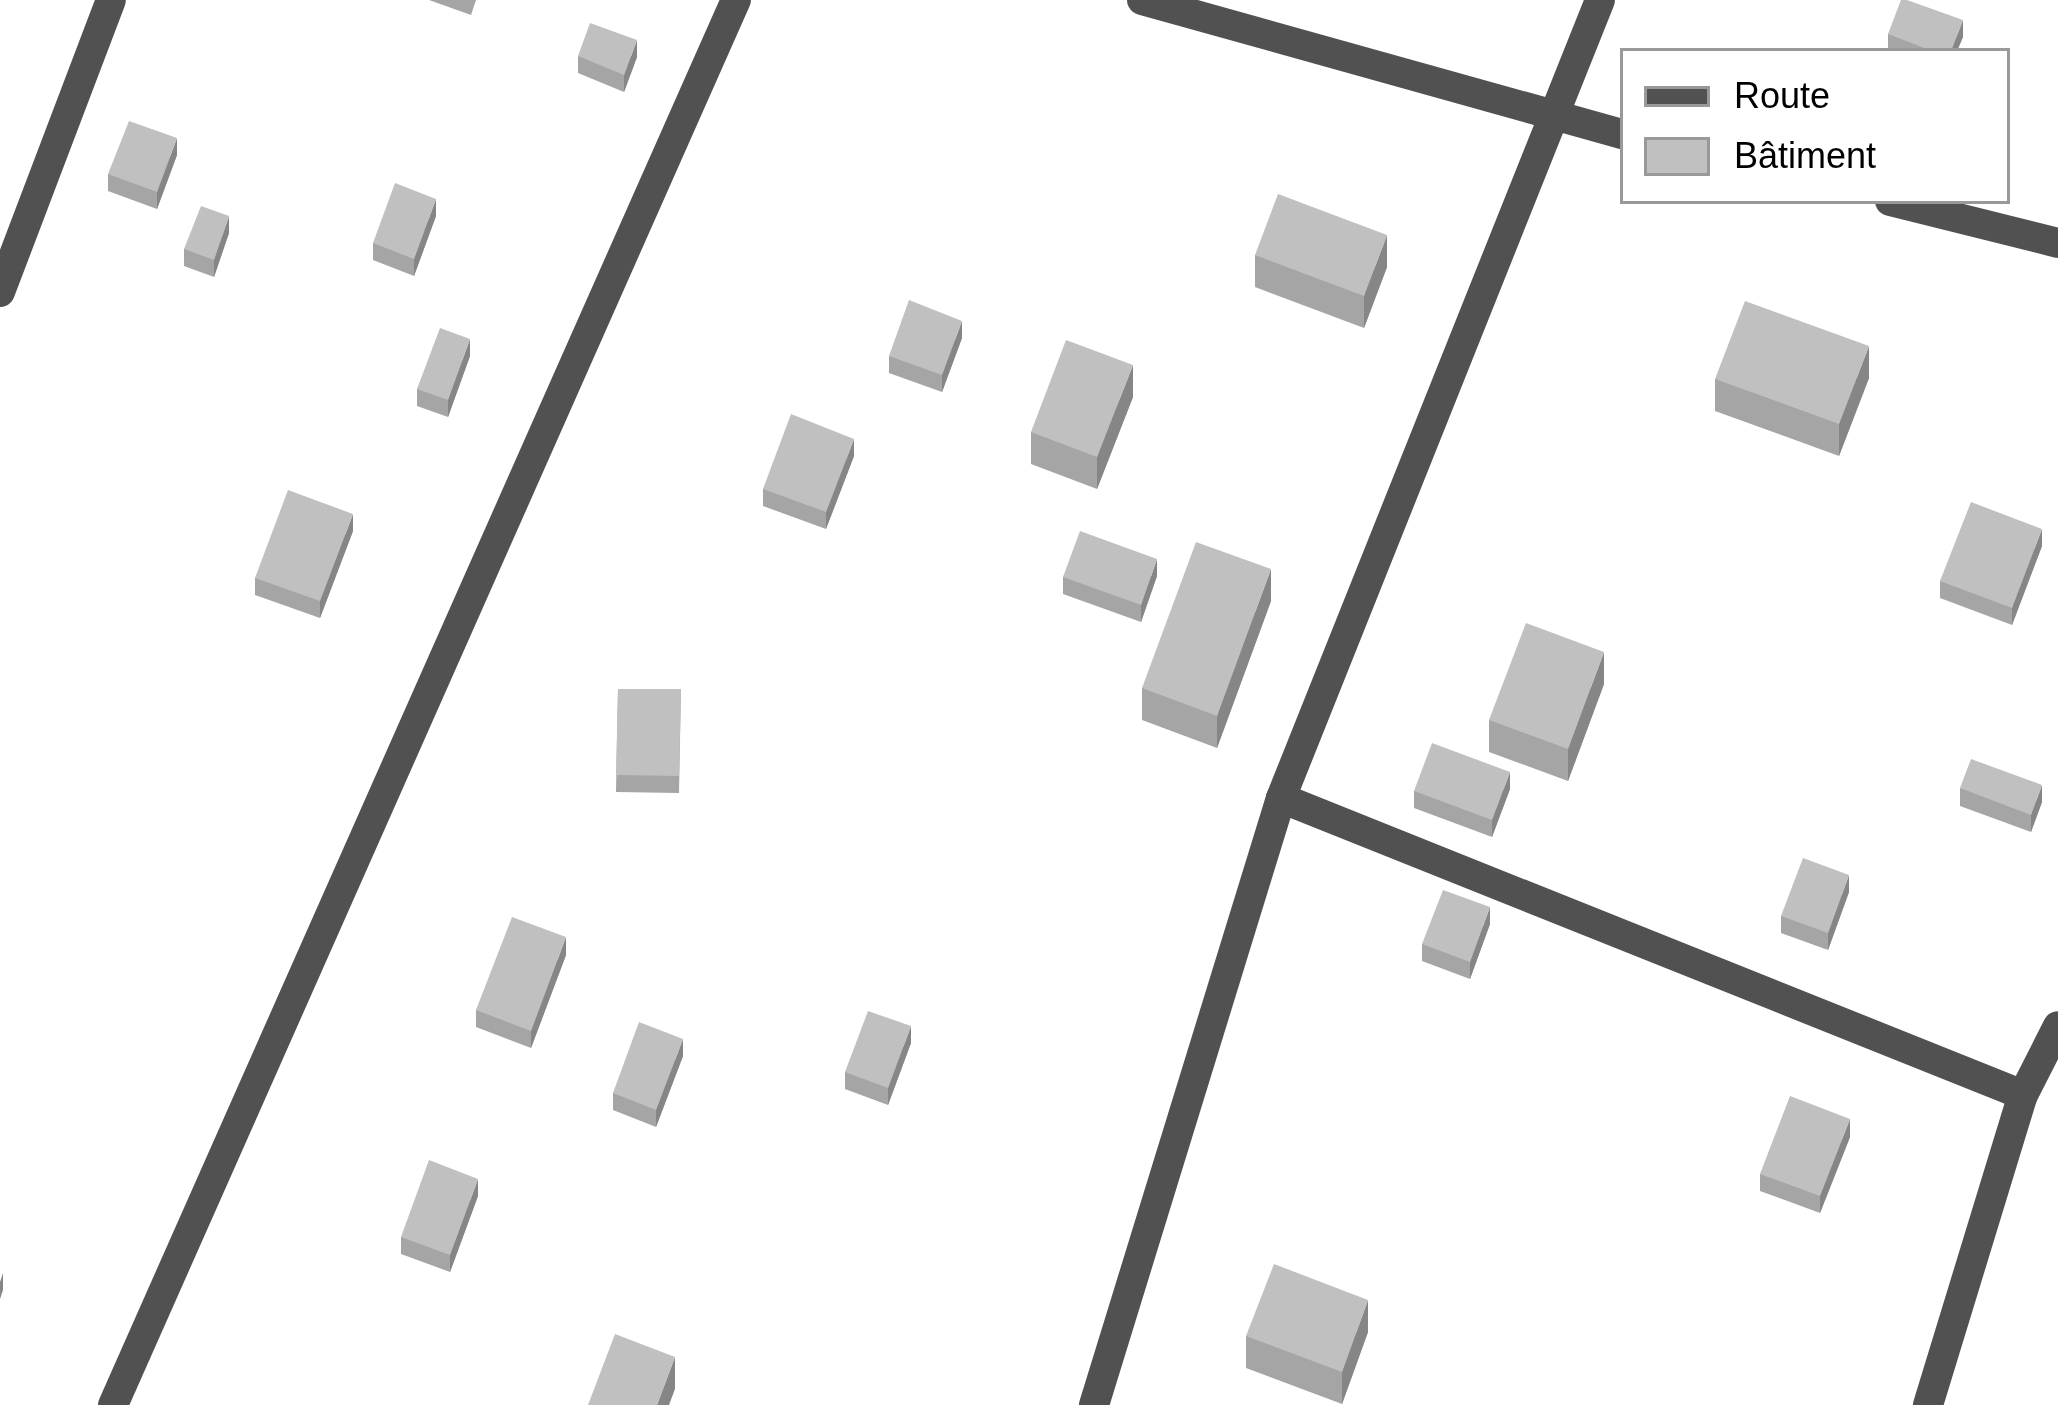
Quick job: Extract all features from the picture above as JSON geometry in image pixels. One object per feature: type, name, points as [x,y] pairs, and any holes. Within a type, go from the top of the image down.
[{"type":"street","points":[[0,292],[111,0]]},
{"type":"street","points":[[113,1405],[736,0]]},
{"type":"street","points":[[1142,0],[1620,133]]},
{"type":"street","points":[[1094,1405],[1281,798],[1600,0]]},
{"type":"street","points":[[1902,204],[2058,243]]},
{"type":"street","points":[[1281,798],[2023,1095]]},
{"type":"street","points":[[1928,1405],[2023,1095],[2058,1026]]},
{"type":"building","points":[[1901,0],[1963,20],[1952,48],[1924,48],[1888,34]]},
{"type":"building","points":[[590,23],[637,40],[624,75],[578,56]]},
{"type":"building","points":[[129,121],[177,138],[157,192],[108,174]]},
{"type":"building","points":[[395,183],[436,199],[414,259],[373,243]]},
{"type":"building","points":[[1278,194],[1387,235],[1364,296],[1255,255]]},
{"type":"building","points":[[201,206],[229,216],[214,260],[184,249]]},
{"type":"building","points":[[909,300],[962,321],[942,375],[889,356]]},
{"type":"building","points":[[1745,301],[1869,346],[1839,424],[1715,379]]},
{"type":"building","points":[[440,328],[470,339],[448,400],[417,389]]},
{"type":"building","points":[[1066,340],[1133,365],[1097,457],[1031,432]]},
{"type":"building","points":[[791,414],[854,439],[826,512],[763,489]]},
{"type":"building","points":[[288,490],[353,514],[320,601],[255,578]]},
{"type":"building","points":[[1971,502],[2042,529],[2012,608],[1940,581]]},
{"type":"building","points":[[1080,531],[1157,559],[1141,605],[1063,577]]},
{"type":"building","points":[[1196,542],[1271,569],[1217,716],[1142,688]]},
{"type":"building","points":[[1526,623],[1604,652],[1568,749],[1489,720]]},
{"type":"building","points":[[618,689],[681,689],[679,776],[616,775]]},
{"type":"building","points":[[1432,743],[1510,772],[1492,820],[1414,791]]},
{"type":"building","points":[[1971,759],[2042,785],[2031,815],[1960,788]]},
{"type":"building","points":[[1803,858],[1849,875],[1828,933],[1781,916]]},
{"type":"building","points":[[1443,890],[1490,907],[1470,962],[1422,944]]},
{"type":"building","points":[[512,917],[566,937],[531,1031],[476,1010]]},
{"type":"building","points":[[868,1011],[911,1026],[888,1088],[845,1072]]},
{"type":"building","points":[[639,1022],[683,1039],[656,1110],[613,1093]]},
{"type":"building","points":[[1790,1096],[1850,1119],[1820,1196],[1760,1174]]},
{"type":"building","points":[[429,1160],[478,1179],[450,1255],[401,1237]]},
{"type":"building","points":[[1274,1264],[1368,1300],[1342,1372],[1246,1336]]},
{"type":"building","points":[[615,1334],[675,1357],[657,1405],[588,1405]]}]
